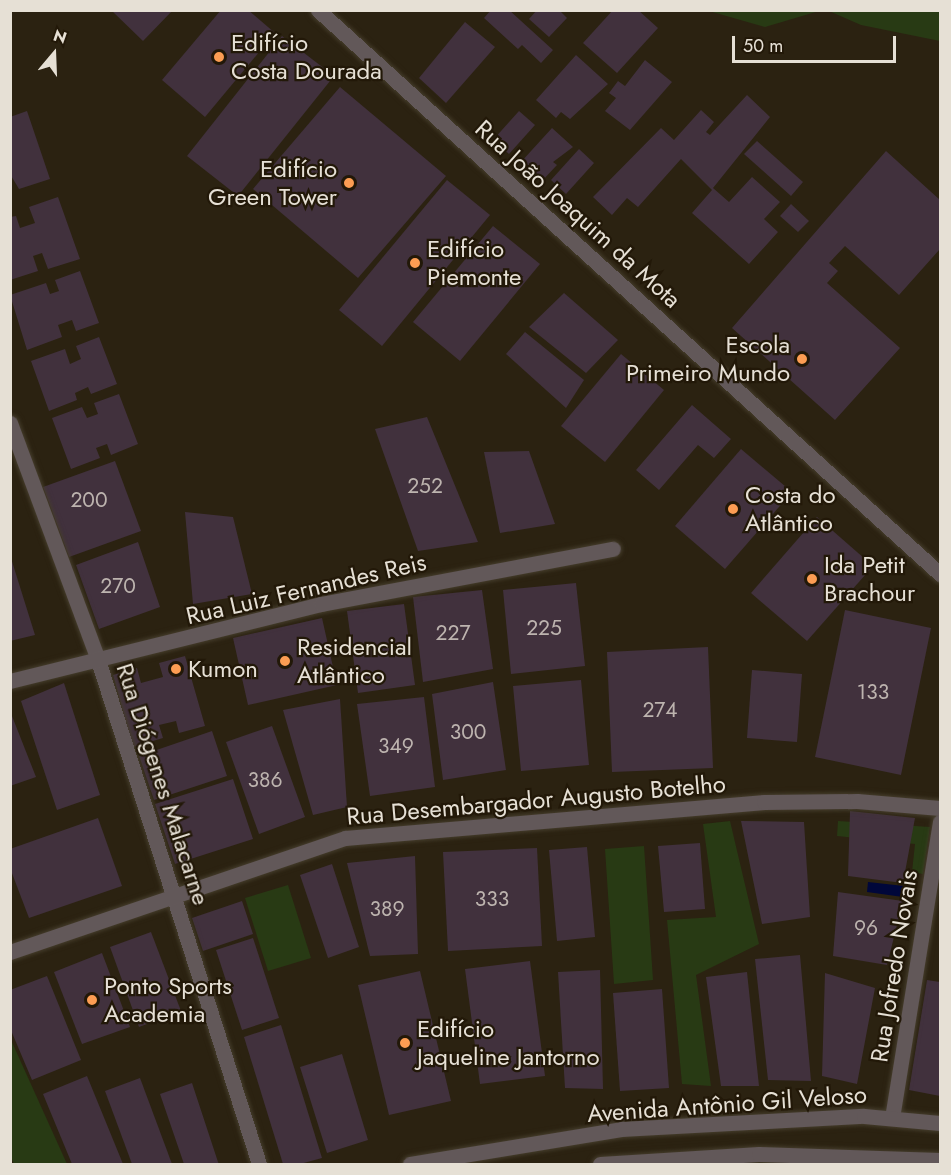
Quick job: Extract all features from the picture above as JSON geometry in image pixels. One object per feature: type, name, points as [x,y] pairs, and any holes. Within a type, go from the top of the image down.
[{"type":"street","name":"Rua João Joaquim da Mota","points":[[318,10],[940,574]]},
{"type":"street","name":"Rua Diógenes Malacarne","points":[[10,423],[98,660],[176,893],[259,1164]]},
{"type":"street","name":"Rua Luiz Fernandes Reis","points":[[10,681],[321,604],[613,549]]},
{"type":"street","name":"Rua Desembargador Augusto Botelho","points":[[10,952],[176,893],[345,838],[764,802],[856,801],[940,808]]},
{"type":"street","name":"Rua Jofredo Novais","points":[[892,1118],[940,822]]},
{"type":"street","name":"Avenida Antônio Gil Veloso","points":[[410,1164],[437,1162],[621,1128],[892,1118],[940,1123]]},
{"type":"street","points":[[600,1164],[759,1154],[940,1160]]},
{"type":"green space","points":[[709,11],[819,11],[765,27]]},
{"type":"green space","points":[[829,11],[940,11],[940,41],[861,25]]},
{"type":"green space","points":[[730,821],[759,944],[696,975],[711,1086],[682,1084],[667,920],[716,917],[703,824]]},
{"type":"green space","points":[[838,821],[930,827],[923,874],[912,872],[915,844],[837,836]]},
{"type":"green space","points":[[644,846],[653,980],[614,984],[605,849]]},
{"type":"green space","points":[[288,885],[311,958],[268,971],[245,898]]},
{"type":"green space","points":[[10,1040],[67,1164],[14,1164],[11,1157]]},
{"type":"shaded area","points":[[868,882],[904,886],[903,897],[867,892]]},
{"type":"building","points":[[111,10],[173,10],[143,41]]},
{"type":"building","name":"Edifício Costa Dourada","points":[[221,10],[248,10],[275,33],[205,117],[162,80]]},
{"type":"building","points":[[491,10],[509,10],[553,50],[541,63],[522,45],[518,49],[484,18]]},
{"type":"building","points":[[537,10],[559,10],[567,18],[549,37],[529,19]]},
{"type":"building","points":[[613,10],[638,10],[658,28],[617,73],[583,43]]},
{"type":"building","points":[[465,22],[495,47],[446,103],[419,78]]},
{"type":"building","points":[[282,36],[334,76],[238,196],[187,156]]},
{"type":"building","points":[[576,55],[608,84],[570,119],[561,112],[556,118],[536,100]]},
{"type":"building","points":[[645,60],[672,82],[630,130],[605,111],[616,98],[609,93],[618,81],[625,86]]},
{"type":"building","name":"Edifício Green Tower","points":[[340,87],[446,176],[358,278],[253,189]]},
{"type":"building","points":[[747,95],[770,117],[713,188],[729,202],[752,177],[780,202],[764,219],[778,232],[749,264],[692,213],[712,190],[681,159],[638,207],[627,198],[612,215],[593,197],[661,128],[674,140],[701,110],[714,122],[706,132],[710,135]]},
{"type":"building","points":[[27,111],[50,179],[19,189],[10,174],[10,117]]},
{"type":"building","points":[[519,111],[535,125],[509,154],[493,140]]},
{"type":"building","points":[[552,128],[573,147],[553,162],[557,165],[541,182],[521,162]]},
{"type":"building","points":[[757,141],[803,182],[791,196],[744,154]]},
{"type":"building","points":[[579,149],[594,163],[566,194],[551,180]]},
{"type":"building","points":[[886,151],[940,200],[940,249],[899,295],[845,246],[829,263],[838,271],[827,283],[900,348],[835,420],[732,328]]},
{"type":"building","name":"Edifício Piemonte","points":[[447,180],[490,215],[382,346],[339,310]]},
{"type":"building","points":[[58,197],[80,259],[48,269],[42,253],[33,256],[38,271],[10,280],[10,217],[16,216],[20,228],[35,223],[29,207]]},
{"type":"building","points":[[791,204],[809,221],[798,232],[780,216]]},
{"type":"building","points":[[493,226],[540,264],[460,361],[413,322]]},
{"type":"building","points":[[80,271],[99,323],[76,331],[72,320],[58,325],[62,337],[27,350],[10,295],[46,283],[50,294],[59,291],[55,280]]},
{"type":"building","points":[[564,293],[618,340],[586,373],[529,327]]},
{"type":"building","points":[[525,332],[584,380],[566,408],[506,354]]},
{"type":"building","points":[[99,337],[117,384],[91,394],[88,387],[75,393],[77,400],[49,411],[31,361],[65,349],[70,364],[81,359],[76,346]]},
{"type":"building","points":[[621,354],[664,390],[605,462],[561,426]]},
{"type":"building","points":[[119,394],[138,444],[111,455],[107,444],[96,448],[100,458],[71,469],[52,418],[82,407],[87,418],[98,414],[94,403]]},
{"type":"building","points":[[692,405],[731,439],[714,458],[698,445],[659,490],[636,470]]},
{"type":"building","points":[[427,417],[478,542],[418,551],[375,429]]},
{"type":"building","name":"Costa do Atlântico","points":[[741,449],[792,492],[725,569],[675,526]]},
{"type":"building","points":[[529,451],[555,524],[500,533],[484,452]]},
{"type":"building","points":[[115,461],[141,531],[69,557],[43,487]]},
{"type":"building","points":[[185,512],[233,517],[252,594],[193,604]]},
{"type":"building","name":"Ida Petit Brachour","points":[[817,517],[873,566],[807,641],[751,593]]},
{"type":"building","points":[[138,542],[160,607],[99,629],[76,565]]},
{"type":"building","points":[[10,555],[35,635],[10,641]]},
{"type":"building","points":[[576,583],[585,666],[511,674],[503,590]]},
{"type":"building","points":[[482,590],[493,669],[423,682],[413,597]]},
{"type":"building","points":[[404,604],[415,685],[358,693],[347,611]]},
{"type":"building","points":[[845,610],[931,628],[901,775],[815,757]]},
{"type":"building","name":"Residencial Atlântico","points":[[322,618],[337,685],[248,705],[233,638]]},
{"type":"building","points":[[708,647],[713,768],[612,772],[607,652]]},
{"type":"building","points":[[185,656],[205,726],[179,733],[176,721],[159,725],[163,738],[133,747],[113,675],[137,668],[141,683],[163,677],[159,663]]},
{"type":"building","points":[[752,670],[802,674],[797,742],[747,738]]},
{"type":"building","points":[[581,680],[589,765],[521,771],[513,686]]},
{"type":"building","points":[[493,682],[506,770],[443,780],[432,694]]},
{"type":"building","points":[[64,683],[100,795],[57,810],[21,701]]},
{"type":"building","points":[[424,697],[435,787],[370,796],[357,704]]},
{"type":"building","points":[[340,699],[347,807],[313,815],[283,710]]},
{"type":"building","points":[[10,711],[36,777],[10,786]]},
{"type":"building","points":[[272,726],[305,817],[259,834],[226,742]]},
{"type":"building","points":[[212,731],[227,776],[154,800],[139,756]]},
{"type":"building","points":[[233,779],[253,839],[175,864],[155,804]]},
{"type":"building","points":[[850,811],[915,818],[903,883],[848,876]]},
{"type":"building","points":[[98,818],[122,886],[29,918],[10,868],[10,849]]},
{"type":"building","points":[[741,821],[804,822],[810,917],[762,924]]},
{"type":"building","points":[[700,843],[705,909],[664,912],[658,846]]},
{"type":"building","points":[[587,847],[595,937],[557,941],[549,850]]},
{"type":"building","points":[[537,848],[542,946],[448,951],[443,852]]},
{"type":"building","points":[[415,856],[418,954],[370,956],[347,863]]},
{"type":"building","points":[[332,864],[359,947],[328,958],[300,875]]},
{"type":"building","points":[[838,892],[903,901],[887,965],[833,956]]},
{"type":"building","points":[[242,901],[253,934],[203,951],[192,918]]},
{"type":"building","points":[[151,932],[181,1011],[139,1027],[110,947]]},
{"type":"building","points":[[253,938],[279,1018],[242,1030],[216,950]]},
{"type":"building","name":"Ponto Sports Academia","points":[[102,953],[130,1027],[82,1044],[54,972]]},
{"type":"building","points":[[800,955],[811,1081],[768,1080],[755,959]]},
{"type":"building","points":[[530,961],[545,1076],[480,1084],[465,969]]},
{"type":"building","points":[[600,970],[603,1089],[565,1088],[558,972]]},
{"type":"building","name":"Edifício Jaqueline Jantorno","points":[[420,971],[451,1101],[389,1115],[358,985]]},
{"type":"building","points":[[747,972],[759,1086],[721,1086],[706,977]]},
{"type":"building","points":[[825,973],[875,988],[857,1084],[822,1076]]},
{"type":"building","points":[[47,976],[81,1060],[32,1080],[10,1028],[10,990]]},
{"type":"building","points":[[927,980],[940,982],[940,1096],[909,1090]]},
{"type":"building","points":[[662,989],[669,1088],[620,1091],[613,993]]},
{"type":"building","points":[[281,1025],[322,1158],[300,1164],[283,1164],[244,1037]]},
{"type":"building","points":[[342,1054],[368,1140],[327,1153],[300,1067]]},
{"type":"building","points":[[87,1076],[123,1164],[72,1164],[43,1094]]},
{"type":"building","points":[[140,1078],[172,1164],[132,1164],[105,1091]]},
{"type":"building","points":[[192,1083],[219,1164],[184,1164],[160,1094]]},
{"type":"place","name":"Edifício Costa Dourada","points":[[219,57]]},
{"type":"place","name":"Edifício Green Tower","points":[[349,183]]},
{"type":"place","name":"Edifício Piemonte","points":[[415,263]]},
{"type":"place","name":"Escola Primeiro Mundo","points":[[802,359]]},
{"type":"place","name":"Costa do Atlântico","points":[[733,509]]},
{"type":"place","name":"Ida Petit Brachour","points":[[812,579]]},
{"type":"place","name":"Residencial Atlântico","points":[[285,661]]},
{"type":"place","name":"Kumon","points":[[176,669]]},
{"type":"place","name":"Ponto Sports Academia","points":[[92,1000]]},
{"type":"place","name":"Edifício Jaqueline Jantorno","points":[[405,1043]]}]
